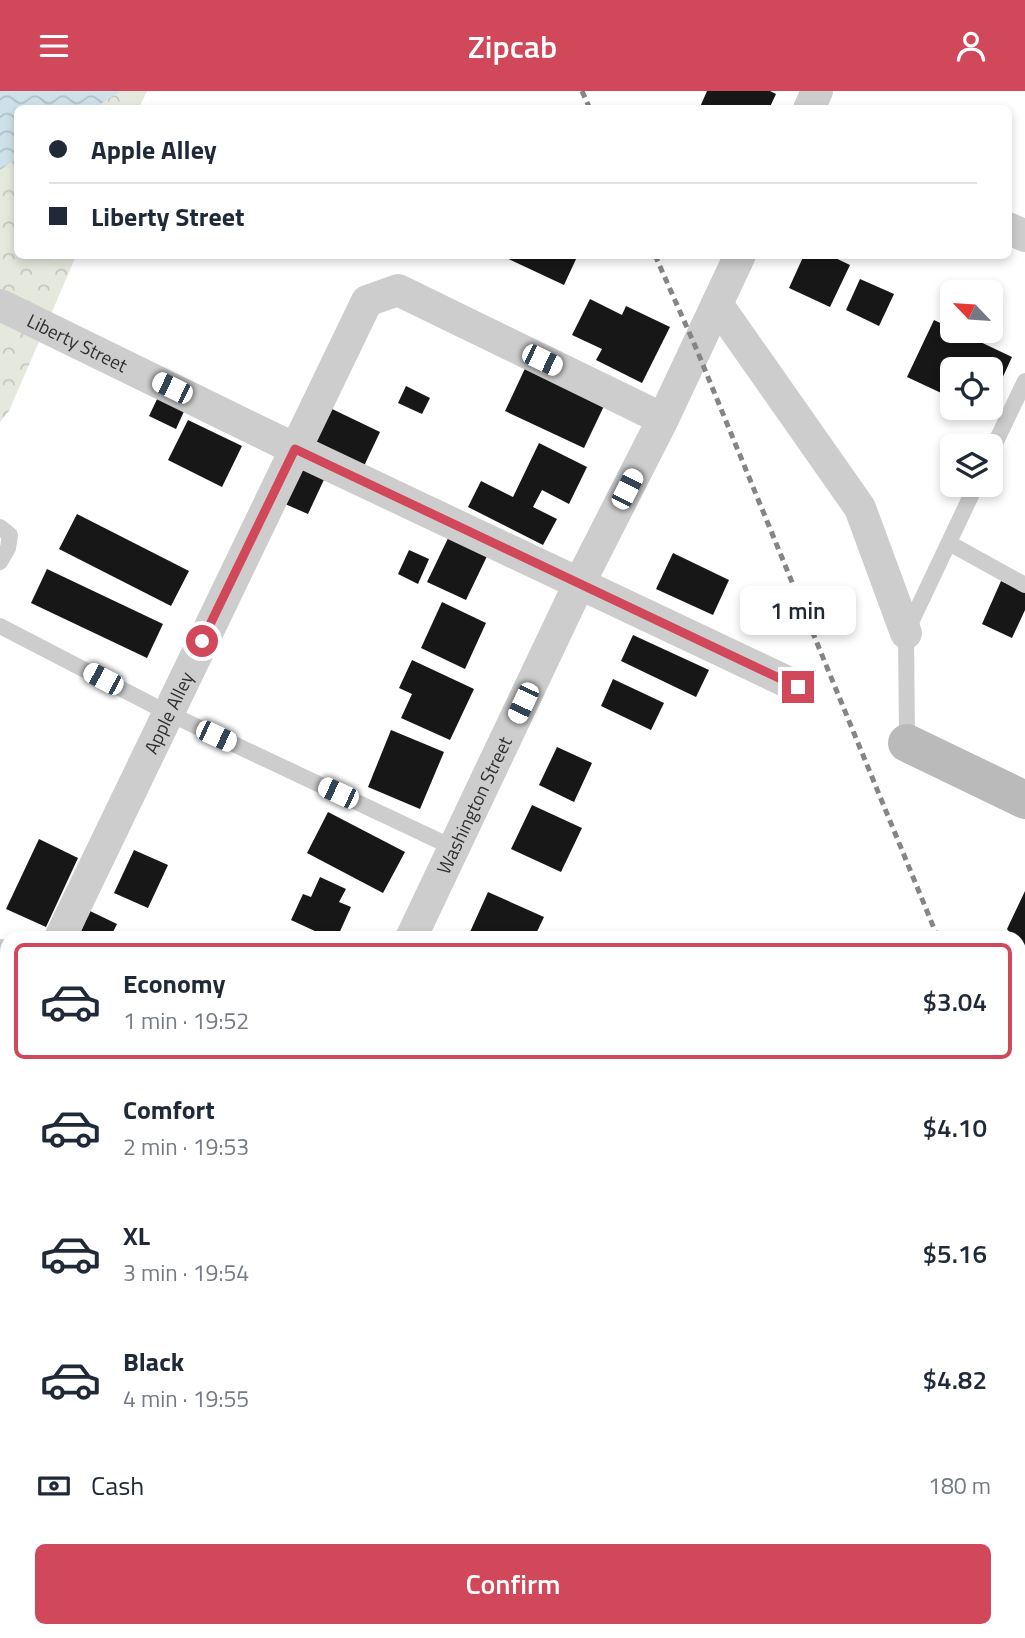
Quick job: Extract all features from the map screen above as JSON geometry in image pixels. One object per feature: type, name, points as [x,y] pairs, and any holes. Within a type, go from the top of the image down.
[{"type":"street","name":"Washington Street","points":[[414,931],[580,582],[663,419],[738,259]]},
{"type":"street","name":"Apple Alley","points":[[63,931],[367,301],[398,290],[663,419]]},
{"type":"street","name":"Liberty Street","points":[[0,305],[295,449],[798,687]]},
{"type":"street","points":[[717,305],[860,508],[906,633]]},
{"type":"street","points":[[907,743],[1025,800]]},
{"type":"lane","points":[[1000,434],[1025,381]]},
{"type":"lane","points":[[907,743],[906,633],[970,497]]},
{"type":"lane","points":[[0,527],[10,535],[8,548],[0,562]]},
{"type":"lane","points":[[949,543],[1025,585]]},
{"type":"lane","points":[[0,626],[168,713],[454,848]]},
{"type":"green space","points":[[0,91],[147,91],[140,105],[14,105],[14,259],[75,259],[9,411],[0,422]]},
{"type":"water","points":[[0,91],[121,91],[99,105],[14,105],[14,160],[0,170]]},
{"type":"building","points":[[707,91],[770,91],[776,94],[771,105],[701,105]]},
{"type":"building","points":[[509,259],[576,259],[564,285]]},
{"type":"building","points":[[802,259],[837,259],[850,265],[830,307],[789,288]]},
{"type":"building","points":[[860,279],[894,294],[879,326],[846,310]]},
{"type":"building","points":[[590,299],[622,315],[626,306],[670,327],[642,383],[596,360],[602,349],[572,335]]},
{"type":"building","points":[[934,320],[940,323],[940,343],[982,343],[1012,357],[1003,377],[1003,357],[940,357],[940,392],[907,377]]},
{"type":"building","points":[[529,360],[604,406],[584,448],[505,411]]},
{"type":"building","points":[[406,386],[430,398],[422,414],[398,403]]},
{"type":"building","points":[[159,395],[186,407],[176,429],[149,416]]},
{"type":"building","points":[[330,408],[380,432],[364,466],[314,443]]},
{"type":"building","points":[[188,420],[242,446],[222,487],[168,460]]},
{"type":"building","points":[[539,443],[587,467],[569,504],[542,490],[533,507],[557,519],[543,545],[468,507],[481,481],[513,497]]},
{"type":"building","points":[[305,461],[328,471],[308,514],[285,504]]},
{"type":"building","points":[[77,514],[189,571],[171,606],[59,549]]},
{"type":"building","points":[[451,532],[490,550],[466,600],[427,582]]},
{"type":"building","points":[[409,550],[429,559],[418,584],[398,574]]},
{"type":"building","points":[[673,553],[729,580],[713,615],[656,589]]},
{"type":"building","points":[[47,569],[163,624],[147,658],[31,603]]},
{"type":"building","points":[[1001,581],[1025,592],[1025,610],[1012,638],[982,624]]},
{"type":"building","points":[[442,602],[486,623],[465,669],[421,648]]},
{"type":"building","points":[[633,635],[709,670],[696,697],[621,661]]},
{"type":"building","points":[[412,660],[474,689],[450,740],[401,718],[412,694],[399,688]]},
{"type":"building","points":[[613,679],[664,703],[651,730],[601,706]]},
{"type":"building","points":[[391,730],[444,752],[420,809],[368,787]]},
{"type":"building","points":[[557,747],[592,763],[574,802],[539,785]]},
{"type":"building","points":[[532,805],[582,828],[561,872],[511,849]]},
{"type":"building","points":[[328,812],[405,852],[383,893],[307,853]]},
{"type":"building","points":[[39,839],[78,858],[46,927],[6,909]]},
{"type":"building","points":[[134,850],[168,865],[148,908],[114,893]]},
{"type":"building","points":[[320,877],[346,889],[339,902],[351,907],[340,931],[315,931],[291,920],[303,894],[311,897]]},
{"type":"building","points":[[1025,891],[1025,931],[1007,929]]},
{"type":"building","points":[[488,892],[544,917],[537,931],[470,931]]},
{"type":"building","points":[[90,911],[117,924],[114,931],[81,931]]},
{"type":"railway","points":[[582,91],[588,105]]},
{"type":"railway","points":[[657,259],[696,348],[935,931]]},
{"type":"route","points":[[202,641],[295,449],[798,687]]}]
